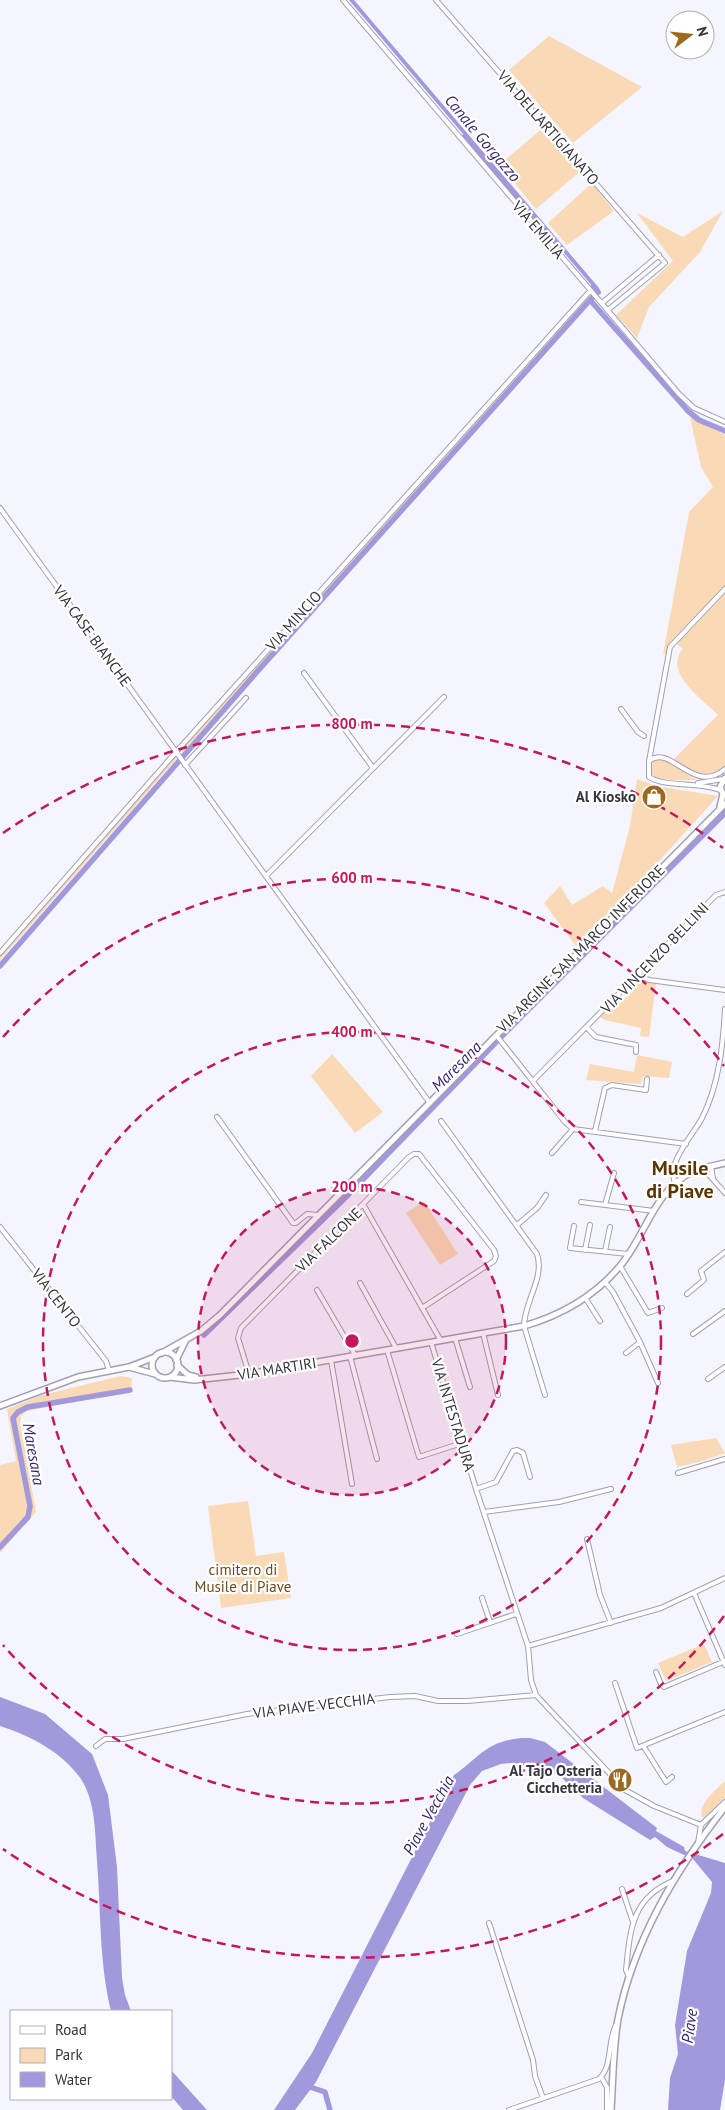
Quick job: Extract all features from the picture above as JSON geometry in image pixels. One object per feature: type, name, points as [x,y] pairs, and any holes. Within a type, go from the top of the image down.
[{"type":"street","name":"VIA EMILIA","points":[[343,0],[680,394],[694,408],[725,422]]},
{"type":"street","name":"VIA DELL'ARTIGIANATO","points":[[436,0],[659,255]]},
{"type":"street","points":[[602,303],[659,255],[666,263],[608,310]]},
{"type":"street","name":"VIA MINCIO","points":[[0,953],[590,291]]},
{"type":"street","name":"VIA CASE BIANCHE","points":[[0,508],[430,1102]]},
{"type":"street","points":[[649,761],[670,647],[725,589]]},
{"type":"street","points":[[304,673],[373,768]]},
{"type":"street","points":[[266,876],[444,696]]},
{"type":"street","points":[[184,763],[246,698]]},
{"type":"street","points":[[621,708],[638,732],[644,736]]},
{"type":"street","points":[[649,761],[659,756],[669,759],[687,772],[697,776],[714,775],[725,769]]},
{"type":"street","name":"VIA ARGINE SAN MARCO INFERIORE","points":[[649,761],[648,774],[654,780],[710,786],[723,793]]},
{"type":"street","name":"VIA ARGINE SAN MARCO INFERIORE","points":[[692,784],[724,779],[723,793],[718,812]]},
{"type":"street","name":"VIA ARGINE SAN MARCO INFERIORE","points":[[129,1367],[155,1357],[186,1340],[215,1320],[725,804]]},
{"type":"street","name":"VIA VINCENZO BELLINI","points":[[534,1080],[716,895],[725,892]]},
{"type":"street","points":[[638,975],[649,980],[725,990]]},
{"type":"street","points":[[675,1183],[672,1177],[675,1168],[686,1144],[702,1117],[709,1099],[723,1046],[725,1009]]},
{"type":"street","name":"VIA VINCENZO BELLINI","points":[[586,1027],[596,1037],[636,1045],[636,1052]]},
{"type":"street","points":[[497,1036],[534,1080],[565,1122],[573,1128],[686,1144]]},
{"type":"street","points":[[595,1131],[604,1088],[612,1085],[646,1090],[647,1079]]},
{"type":"street","name":"VIA ARGINE SAN MARCO INFERIORE","points":[[217,1117],[293,1223],[307,1214],[318,1215]]},
{"type":"street","points":[[441,1121],[535,1250],[540,1264],[524,1317],[524,1326],[544,1396]]},
{"type":"street","points":[[552,1153],[573,1128]]},
{"type":"street","points":[[363,1204],[409,1157],[419,1154],[494,1250],[496,1256],[494,1261],[422,1308]]},
{"type":"street","name":"VIA MARTIRI","points":[[170,1377],[198,1379],[249,1374],[524,1326],[561,1313],[586,1299],[606,1282],[620,1266],[654,1211],[675,1183],[703,1168],[725,1163]]},
{"type":"street","points":[[711,1166],[713,1179]]},
{"type":"street","points":[[675,1168],[682,1178]]},
{"type":"street","points":[[703,1168],[725,1193]]},
{"type":"street","points":[[605,1205],[614,1173]]},
{"type":"street","points":[[517,1224],[537,1208],[546,1195]]},
{"type":"street","points":[[580,1202],[654,1211]]},
{"type":"street","name":"VIA FALCONE","points":[[249,1374],[238,1338],[241,1328],[363,1204],[441,1340]]},
{"type":"street","points":[[585,1250],[590,1225]]},
{"type":"street","points":[[574,1226],[570,1248],[628,1254]]},
{"type":"street","points":[[605,1251],[610,1227]]},
{"type":"street","name":"VIA CENTO","points":[[0,1228],[106,1361],[109,1370]]},
{"type":"street","points":[[686,1294],[704,1280],[701,1271],[725,1252]]},
{"type":"street","points":[[620,1266],[648,1313],[662,1308]]},
{"type":"street","points":[[606,1282],[640,1342],[658,1383]]},
{"type":"street","points":[[360,1283],[396,1348]]},
{"type":"street","points":[[317,1290],[353,1356],[377,1459]]},
{"type":"street","points":[[586,1299],[600,1321]]},
{"type":"street","points":[[694,1334],[725,1311]]},
{"type":"street","points":[[483,1333],[498,1395]]},
{"type":"street","points":[[455,1338],[470,1387]]},
{"type":"street","name":"VIA ARGINE SAN MARCO INFERIORE","points":[[170,1377],[175,1372],[186,1340]]},
{"type":"street","name":"VIA INTESTADURA","points":[[431,1342],[476,1489],[528,1646],[531,1680],[536,1695],[625,1790],[654,1806],[701,1825]]},
{"type":"street","points":[[626,1353],[640,1342]]},
{"type":"street","points":[[387,1350],[419,1457],[462,1443]]},
{"type":"street","points":[[162,1353],[171,1354],[188,1375],[198,1379]]},
{"type":"street","points":[[155,1357],[152,1365],[156,1374]]},
{"type":"street","points":[[331,1360],[352,1484]]},
{"type":"street","points":[[0,1406],[78,1377],[109,1370],[129,1367],[156,1374],[163,1378],[170,1377]]},
{"type":"street","points":[[708,1379],[725,1367]]},
{"type":"street","name":"VIA INTESTADURA","points":[[476,1489],[496,1482],[513,1451],[516,1450],[523,1453],[530,1476]]},
{"type":"street","points":[[678,1473],[725,1459]]},
{"type":"street","points":[[484,1512],[559,1502],[611,1489]]},
{"type":"street","points":[[587,1539],[600,1595],[611,1624]]},
{"type":"street","points":[[528,1646],[611,1624],[661,1608],[725,1578]]},
{"type":"street","points":[[656,1672],[660,1684],[664,1687],[724,1662],[694,1593]]},
{"type":"street","points":[[482,1598],[490,1622]]},
{"type":"street","points":[[457,1634],[516,1614]]},
{"type":"street","points":[[615,1683],[636,1747],[644,1747],[725,1712]]},
{"type":"street","name":"VIA PIAVE VECCHIA","points":[[96,1746],[105,1739],[122,1739],[247,1714],[382,1698],[415,1696],[438,1701],[468,1701],[536,1695]]},
{"type":"street","points":[[644,1747],[666,1782],[672,1777]]},
{"type":"street","points":[[698,1843],[701,1825],[725,1802]]},
{"type":"street","points":[[611,2110],[618,2021],[629,1977],[652,1918],[698,1843],[725,1807]]},
{"type":"street","points":[[629,1977],[626,1970],[633,1922],[645,1900],[663,1885],[676,1880]]},
{"type":"street","points":[[622,1889],[633,1922]]},
{"type":"street","points":[[489,1923],[534,2060],[535,2076],[543,2098]]},
{"type":"street","points":[[509,2110],[601,2077],[606,2070],[612,2032],[618,2021]]},
{"type":"street","points":[[601,2077],[607,2087],[607,2110]]},
{"type":"green space","points":[[549,36],[642,87],[573,143],[509,70]]},
{"type":"green space","points":[[544,127],[583,169],[536,209],[499,165]]},
{"type":"green space","points":[[592,183],[614,211],[567,245],[548,223]]},
{"type":"green space","points":[[723,211],[700,252],[649,307],[637,338],[616,315],[673,261],[637,213],[683,237]]},
{"type":"green space","points":[[592,293],[182,753],[182,749],[205,722]]},
{"type":"green space","points":[[690,417],[725,435],[725,766],[712,773],[705,774],[692,770],[674,759],[718,715],[687,685],[681,676],[678,658],[683,649],[676,643],[663,655],[689,512],[713,487],[701,467]]},
{"type":"green space","points":[[177,754],[179,756],[0,960],[0,956]]},
{"type":"green space","points":[[659,758],[698,780],[671,780],[654,777],[650,772],[651,763]]},
{"type":"green space","points":[[637,779],[656,786],[718,796],[652,869],[576,946],[544,903],[560,886],[572,905],[603,886],[612,893],[630,826]]},
{"type":"green space","points":[[636,981],[656,983],[649,1037],[640,1036],[641,1028],[605,1020],[600,1017],[604,1013],[608,1014],[632,992],[629,988]]},
{"type":"green space","points":[[332,1054],[383,1112],[355,1133],[311,1076]]},
{"type":"green space","points":[[637,1055],[672,1062],[669,1078],[643,1076],[641,1084],[586,1080],[590,1064],[634,1072]]},
{"type":"green space","points":[[424,1201],[458,1254],[440,1265],[406,1213]]},
{"type":"green space","points":[[121,1376],[132,1378],[131,1391],[27,1411],[21,1416],[20,1423],[36,1512],[0,1553],[0,1465],[16,1461],[7,1409],[42,1395]]},
{"type":"green space","points":[[716,1438],[725,1453],[703,1461],[677,1467],[671,1445]]},
{"type":"green space","name":"cimitero di Musile di Piave","points":[[248,1501],[256,1556],[284,1552],[291,1598],[221,1608],[208,1506]]},
{"type":"green space","points":[[704,1644],[712,1662],[666,1681],[658,1663]]},
{"type":"green space","points":[[725,1781],[725,1797],[708,1815],[702,1818],[702,1807],[705,1802]]},
{"type":"water","points":[[349,0],[354,0],[599,288],[601,294],[599,294]]},
{"type":"water","points":[[0,1697],[45,1714],[92,1754],[108,1795],[117,1867],[122,1978],[125,1995],[131,2010],[111,2010],[107,1993],[102,1955],[95,1830],[90,1798],[86,1788],[73,1769],[55,1753],[34,1740],[0,1726]]},
{"type":"water","name":"Piave","points":[[521,1738],[545,1742],[657,1828],[656,1831],[684,1847],[685,1851],[725,1863],[725,2080],[720,2110],[668,2110],[670,2078],[678,2054],[675,2025],[687,1951],[711,1893],[712,1882],[693,1859],[667,1847],[655,1837],[650,1840],[583,1798],[562,1778],[548,1769],[511,1763],[501,1764],[482,1771],[470,1785],[316,2082],[295,2110],[274,2110],[312,2053],[454,1775],[491,1746]]},
{"type":"water","points":[[172,2071],[207,2110],[183,2110],[172,2097]]},
{"type":"waterway","name":"Canale Gorgazzo","points":[[464,137],[554,242]]},
{"type":"waterway","points":[[0,966],[256,673],[598,292],[593,287]]},
{"type":"waterway","points":[[590,300],[688,411],[699,420],[725,431]]},
{"type":"waterway","name":"Maresana","points":[[204,1335],[342,1201],[503,1035],[725,813]]},
{"type":"waterway","name":"Maresana","points":[[0,1547],[28,1517],[30,1506],[13,1418],[18,1412],[28,1407],[130,1390]]},
{"type":"waterway","points":[[307,2086],[325,2092],[330,2110]]},
{"type":"place","name":"Al Kiosko","points":[[654,797]]},
{"type":"place","name":"Al Tajo Osteria Cicchetteria","points":[[620,1780]]},
{"type":"district","name":"Musile di Piave","points":[[680,1180]]},
{"type":"water label","name":"Piave Vecchia","points":[[428,1815]]}]
